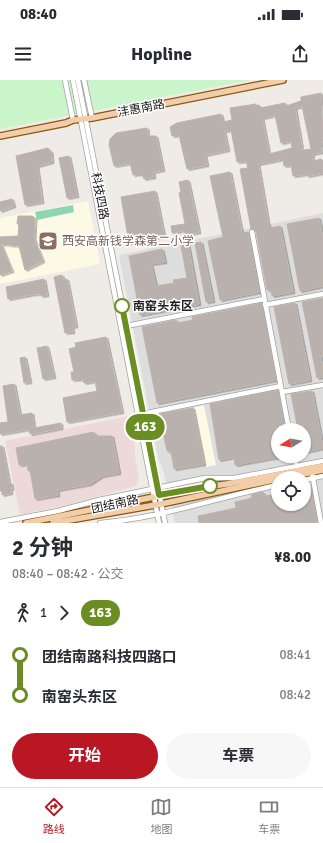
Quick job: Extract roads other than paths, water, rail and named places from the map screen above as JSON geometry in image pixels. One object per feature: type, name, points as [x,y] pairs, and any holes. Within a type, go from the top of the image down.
[{"type":"main road","name":"沣惠南路","points":[[0,136],[66,123],[73,120],[86,119],[283,80]]},
{"type":"main road","name":"团结南路","points":[[26,523],[297,468],[323,466]]},
{"type":"main road","points":[[312,475],[323,470]]},
{"type":"main road","name":"团结南路","points":[[53,523],[158,504],[271,480]]},
{"type":"street","points":[[65,80],[73,120]]},
{"type":"street","name":"科技四路","points":[[73,80],[86,119],[155,489]]},
{"type":"street","name":"科技四路","points":[[78,80],[126,326],[160,513],[160,523]]},
{"type":"street","points":[[84,80],[86,119]]},
{"type":"street","points":[[252,232],[288,423]]},
{"type":"street","points":[[265,305],[323,294]]},
{"type":"street","points":[[126,326],[264,299]]},
{"type":"street","points":[[282,392],[323,385]]},
{"type":"street","points":[[142,414],[281,386]]},
{"type":"street","points":[[0,522],[58,512],[99,500],[204,478],[234,478],[297,468],[323,461]]},
{"type":"street","points":[[296,463],[297,468]]},
{"type":"street","points":[[321,523],[312,475],[323,476]]},
{"type":"street","points":[[100,523],[206,504],[243,492],[271,486]]},
{"type":"street","name":"科技四路","points":[[160,513],[165,523]]},
{"type":"place","name":"西安高新钱学森第二小学","points":[[48,241]]},
{"type":"place","name":"南窑头东区","points":[[122,306]]}]
